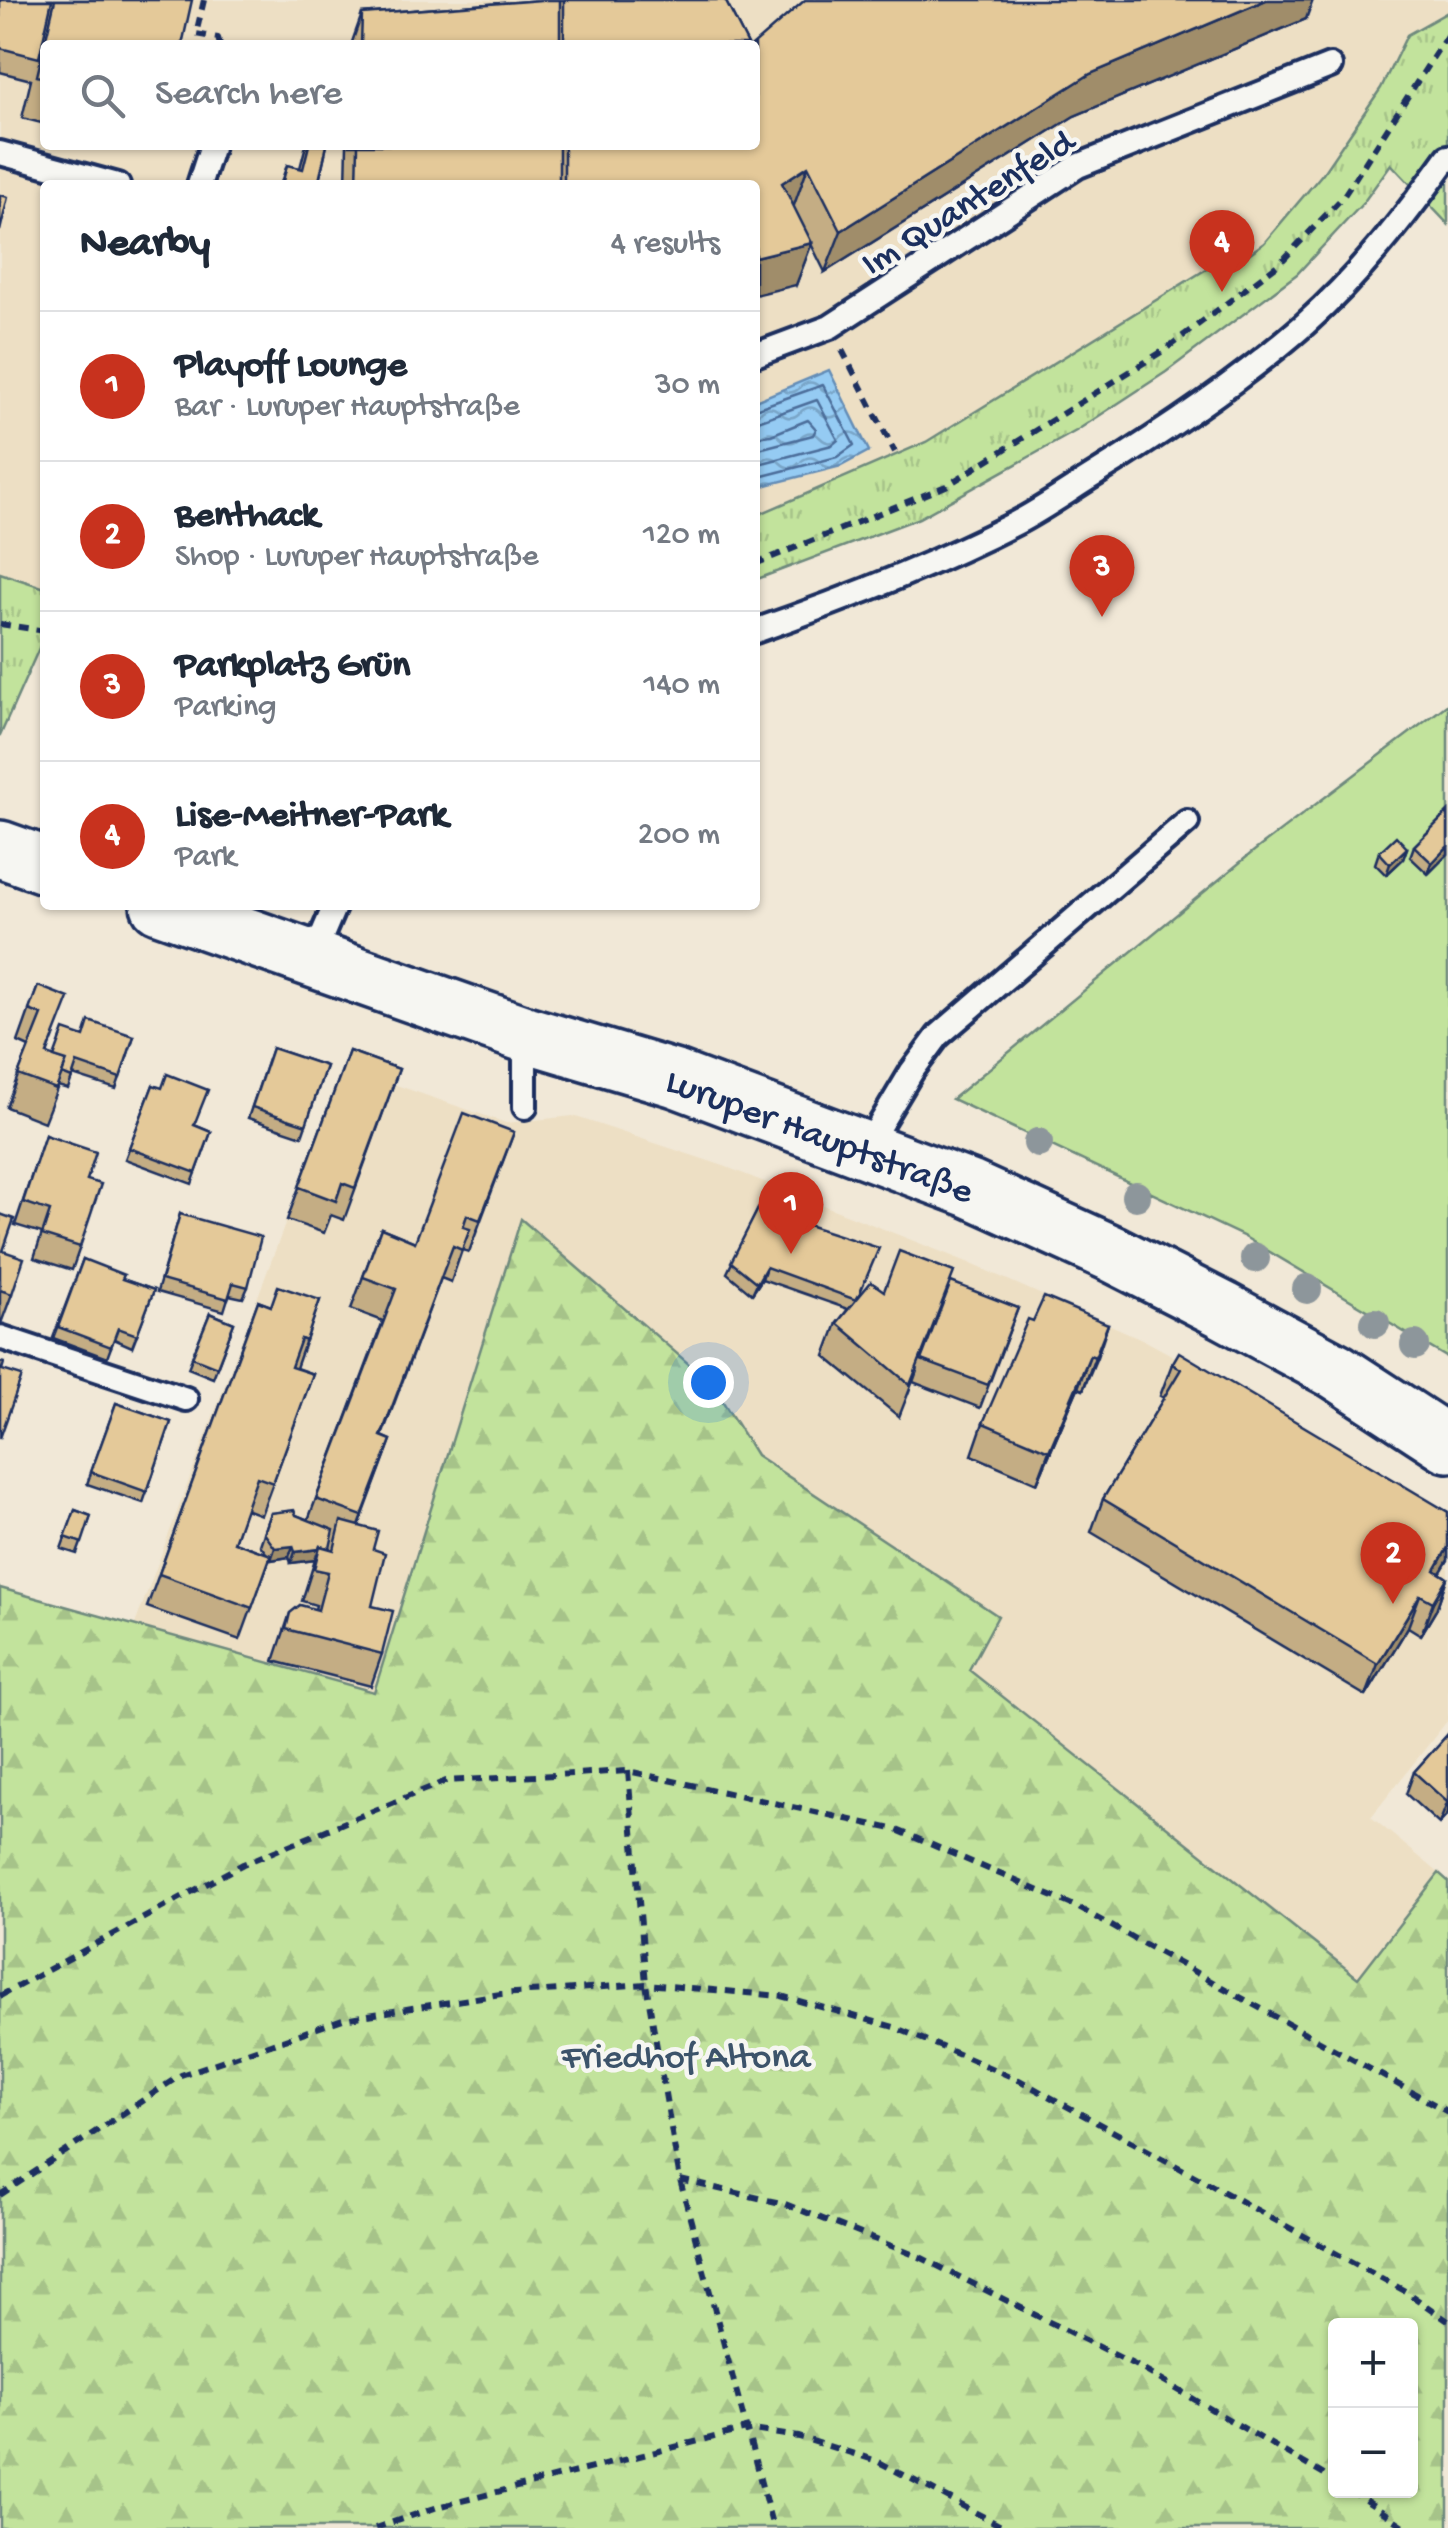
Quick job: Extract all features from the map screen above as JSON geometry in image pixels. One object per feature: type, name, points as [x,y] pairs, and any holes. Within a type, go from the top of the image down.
[{"type":"main road","points":[[0,849],[40,862]]},
{"type":"main road","name":"Luruper Hauptstraße","points":[[174,910],[525,1034],[676,1079],[970,1188],[1111,1252],[1336,1371],[1448,1444]]},
{"type":"lane","name":"Im Quantenfeld","points":[[760,353],[830,327],[1078,166],[1330,66]]},
{"type":"lane","points":[[200,180],[210,150]]},
{"type":"lane","points":[[0,153],[100,180]]},
{"type":"lane","points":[[760,629],[863,593],[1018,522],[1125,456],[1238,378],[1306,323],[1406,217],[1448,156]]},
{"type":"lane","points":[[866,1148],[938,1036],[1187,822]]},
{"type":"lane","points":[[312,959],[333,910]]},
{"type":"lane","points":[[524,1107],[525,1034]]},
{"type":"lane","points":[[0,1338],[186,1399]]},
{"type":"path","points":[[204,0],[196,34],[219,40]]},
{"type":"path","points":[[760,562],[946,486],[1164,351],[1266,274],[1343,197],[1448,34]]},
{"type":"path","points":[[830,327],[894,452]]},
{"type":"path","points":[[0,624],[40,630]]},
{"type":"path","points":[[628,1771],[646,1984],[680,2180],[772,2528]]},
{"type":"path","points":[[0,1996],[243,1864],[446,1781],[628,1771],[898,1830],[1077,1908],[1448,2112]]},
{"type":"path","points":[[0,2195],[181,2075],[343,2019],[500,1994],[646,1984],[781,1996],[894,2028],[1019,2080],[1340,2254],[1448,2320]]},
{"type":"path","points":[[680,2180],[785,2204],[922,2258],[1137,2366],[1328,2477]]},
{"type":"path","points":[[375,2528],[438,2508],[746,2430],[799,2437],[876,2461],[1005,2528]]},
{"type":"path","points":[[1362,2498],[1407,2528]]},
{"type":"shaded area","points":[[0,0],[1448,0],[1448,12],[1407,35],[1381,88],[1323,173],[1264,243],[1243,258],[1218,262],[925,442],[760,514],[760,180],[40,180],[40,586],[0,573]]},
{"type":"shaded area","points":[[344,1067],[506,1123],[573,1116],[724,1166],[967,1262],[1142,1339],[1349,1451],[1448,1514],[1448,1720],[1371,1817],[1439,1873],[1359,1978],[969,1670],[998,1615],[756,1455],[712,1384],[521,1219],[374,1693],[134,1627]]},
{"type":"green space","points":[[1448,12],[1448,224],[1391,164],[1363,203],[1297,274],[1166,372],[1076,431],[919,518],[760,578],[760,514],[926,442],[1218,262],[1243,258],[1264,243],[1323,173],[1381,88],[1407,35]]},
{"type":"green space","points":[[0,573],[40,586],[40,646],[0,736]]},
{"type":"green space","points":[[1448,704],[1448,1358],[1243,1236],[952,1099],[1254,851]]},
{"type":"green space","name":"Friedhof Altona","points":[[521,1219],[712,1384],[756,1455],[998,1616],[969,1670],[1358,1978],[1439,1873],[1448,1881],[1448,2528],[0,2528],[0,1588],[374,1692]]},
{"type":"water","points":[[829,370],[869,451],[841,466],[760,487],[760,399]]},
{"type":"building","points":[[0,0],[52,0],[39,58],[0,48]]},
{"type":"building","points":[[55,0],[192,0],[183,40],[46,40]]},
{"type":"building","points":[[560,0],[560,40],[361,40],[362,14]]},
{"type":"building","points":[[564,0],[725,0],[745,40],[564,40]]},
{"type":"building","points":[[805,0],[1266,0],[1090,74],[841,231],[808,166],[782,183],[812,243],[760,256],[760,180],[564,180],[564,150],[760,150],[759,40]]},
{"type":"building","points":[[308,150],[326,150],[319,180],[283,180],[287,165],[303,169]]},
{"type":"building","points":[[358,150],[559,150],[559,180],[357,180]]},
{"type":"building","points":[[0,195],[8,197],[0,231]]},
{"type":"building","points":[[1448,812],[1448,846],[1432,863],[1414,846]]},
{"type":"building","points":[[1396,836],[1407,848],[1390,864],[1379,852]]},
{"type":"building","points":[[38,986],[69,998],[47,1054],[67,1061],[56,1089],[18,1075],[42,1015],[29,1010]]},
{"type":"building","points":[[89,1021],[134,1036],[120,1078],[77,1063],[72,1078],[62,1074],[67,1061],[54,1057],[64,1030],[84,1037]]},
{"type":"building","points":[[272,1048],[326,1066],[306,1125],[252,1107]]},
{"type":"building","points":[[349,1051],[399,1069],[355,1188],[342,1183],[336,1201],[299,1187]]},
{"type":"building","points":[[167,1074],[208,1090],[194,1125],[211,1132],[196,1173],[129,1148],[153,1085],[162,1088]]},
{"type":"building","points":[[464,1113],[514,1132],[480,1220],[467,1215],[463,1227],[470,1229],[462,1250],[453,1246],[381,1436],[391,1440],[362,1516],[316,1499],[396,1289],[363,1277],[381,1228],[415,1242]]},
{"type":"building","points":[[45,1135],[96,1152],[87,1180],[101,1184],[80,1247],[42,1235],[50,1211],[23,1202]]},
{"type":"building","points":[[758,1209],[879,1248],[856,1300],[766,1267],[757,1283],[731,1262]]},
{"type":"building","points":[[0,1214],[14,1219],[3,1251],[24,1258],[12,1294],[0,1290]]},
{"type":"building","points":[[180,1214],[261,1237],[248,1287],[233,1283],[228,1299],[161,1280]]},
{"type":"building","points":[[899,1251],[954,1272],[910,1385],[837,1323],[871,1282],[884,1291]]},
{"type":"building","points":[[83,1259],[154,1290],[137,1335],[118,1328],[111,1347],[58,1327]]},
{"type":"building","points":[[951,1282],[1018,1308],[988,1385],[921,1360]]},
{"type":"building","points":[[278,1286],[320,1300],[306,1341],[301,1339],[291,1367],[313,1374],[273,1483],[257,1477],[234,1542],[271,1555],[252,1608],[159,1574],[258,1301],[271,1306]]},
{"type":"building","points":[[1044,1297],[1108,1324],[1095,1357],[1090,1355],[1049,1451],[983,1423],[1028,1319],[1033,1321]]},
{"type":"building","points":[[210,1313],[234,1323],[217,1367],[192,1357]]},
{"type":"building","points":[[1179,1352],[1448,1512],[1448,1547],[1435,1570],[1447,1578],[1433,1602],[1420,1595],[1378,1664],[1103,1499],[1181,1369],[1172,1364]]},
{"type":"building","points":[[0,1362],[4,1363],[2,1370],[22,1376],[0,1438]]},
{"type":"building","points":[[116,1403],[171,1422],[147,1492],[91,1472]]},
{"type":"building","points":[[75,1510],[91,1516],[82,1543],[65,1537]]},
{"type":"building","points":[[294,1510],[296,1515],[334,1530],[330,1548],[320,1546],[295,1552],[293,1546],[275,1548],[264,1533],[271,1513]]},
{"type":"building","points":[[341,1521],[378,1531],[373,1549],[385,1553],[372,1606],[393,1611],[382,1654],[286,1629],[290,1613],[300,1605],[318,1610],[328,1572],[314,1569],[320,1546],[334,1550]]},
{"type":"building","points":[[1448,1734],[1448,1801],[1447,1802],[1414,1772]]},
{"type":"place","name":"Lise-Meitner-Park","points":[[1222,292]]},
{"type":"place","name":"Parkplatz Grün","points":[[1102,617]]},
{"type":"place","name":"Playoff Lounge","points":[[791,1254]]},
{"type":"place","name":"Benthack","points":[[1393,1604]]}]
